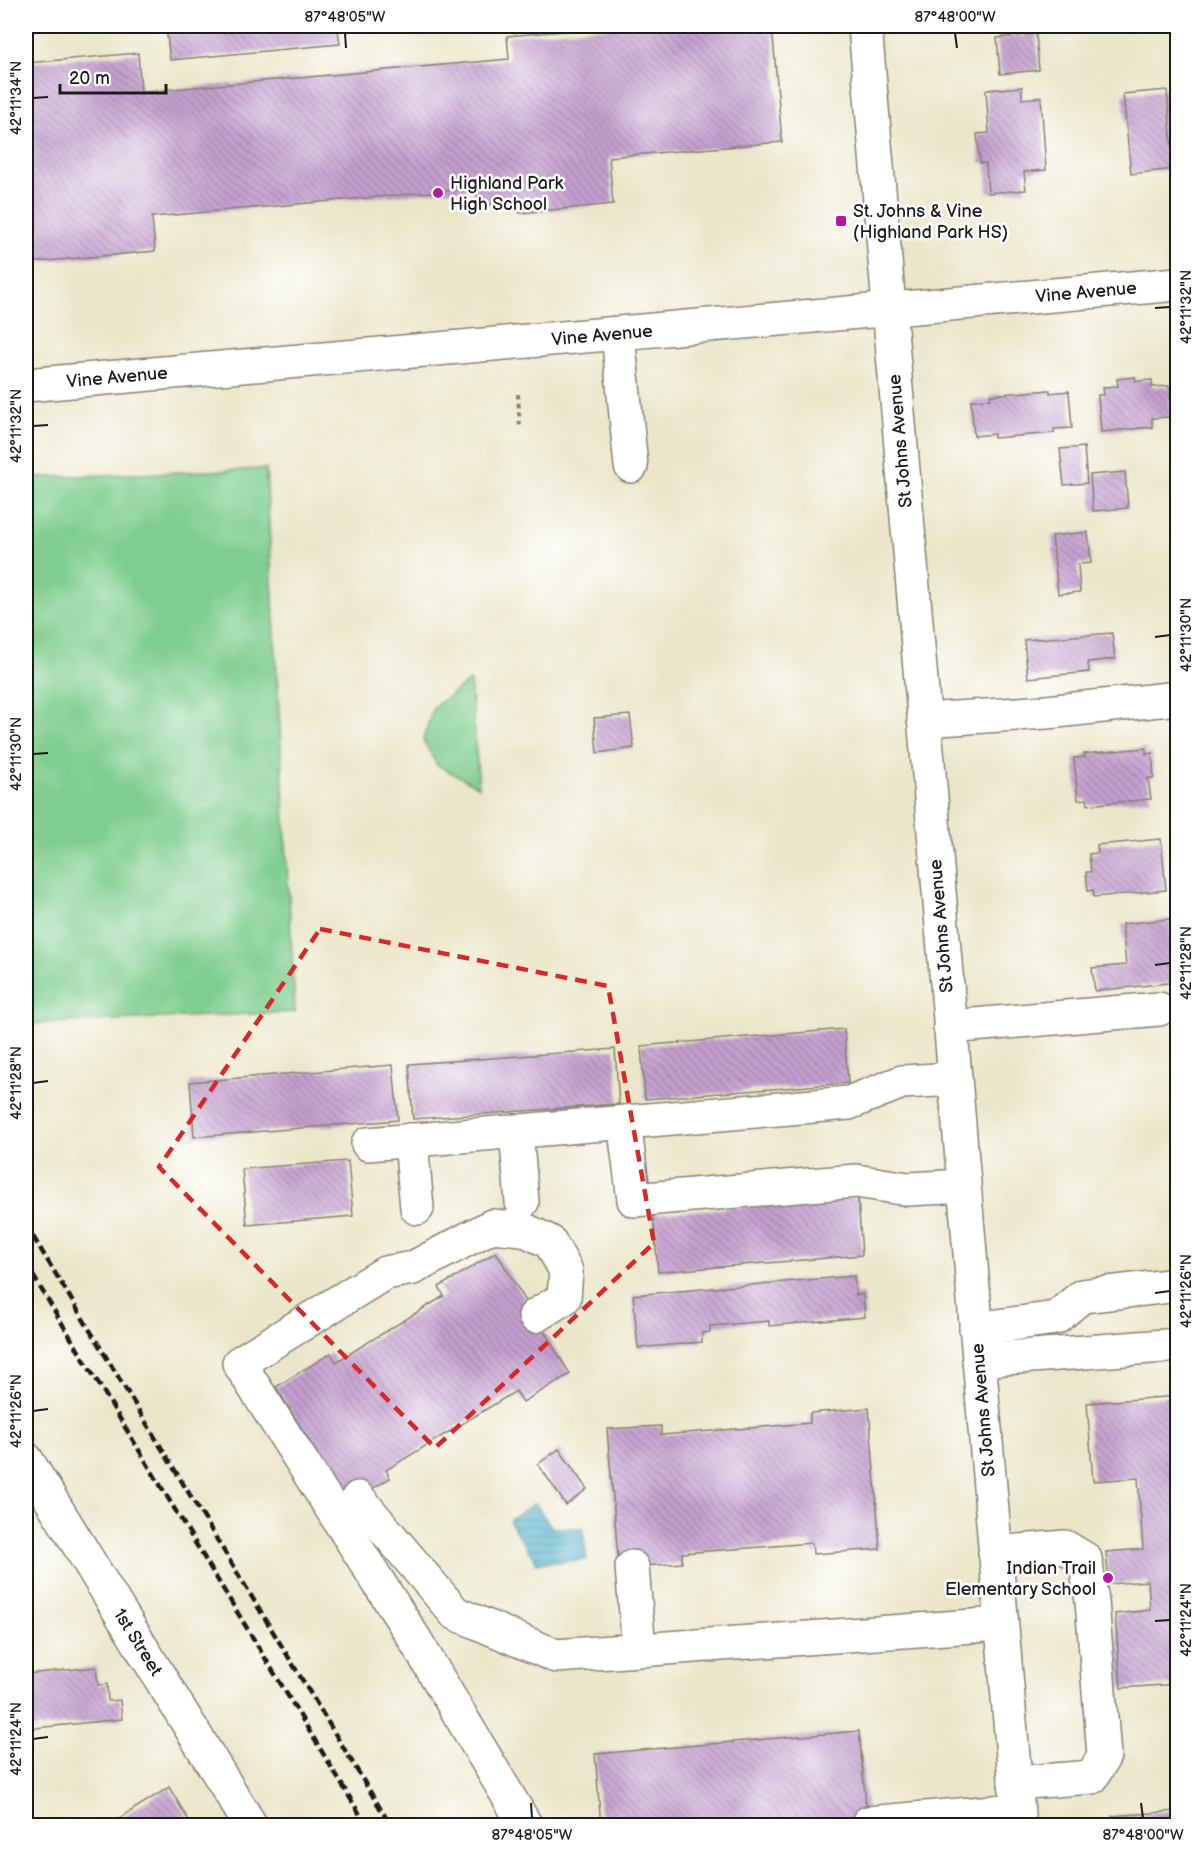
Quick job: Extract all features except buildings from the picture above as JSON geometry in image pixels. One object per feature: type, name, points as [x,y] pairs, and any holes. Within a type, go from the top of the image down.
[{"type":"street","name":"St Johns Avenue","points":[[865,26],[1017,1806]]},
{"type":"street","name":"Vine Avenue","points":[[26,385],[1178,284]]},
{"type":"street","points":[[618,334],[631,466]]},
{"type":"street","points":[[924,720],[1047,712],[1178,698]]},
{"type":"street","points":[[950,1026],[1160,1009]]},
{"type":"street","points":[[368,1144],[849,1103],[902,1082],[955,1079]]},
{"type":"street","points":[[624,1122],[633,1200],[856,1181],[908,1189],[964,1186]]},
{"type":"street","points":[[516,1131],[522,1202]]},
{"type":"street","points":[[411,1140],[417,1208]]},
{"type":"street","points":[[526,1826],[414,1638],[239,1363],[385,1273],[413,1268],[492,1226],[523,1229],[550,1242],[566,1271],[564,1298],[535,1316]]},
{"type":"street","points":[[977,1344],[1056,1318],[1082,1296],[1178,1285]]},
{"type":"street","points":[[977,1344],[1178,1345]]},
{"type":"street","name":"1st Street","points":[[26,1459],[251,1826]]},
{"type":"street","points":[[358,1498],[455,1613],[556,1656],[1001,1624]]},
{"type":"street","points":[[868,1823],[951,1820],[1017,1806],[1092,1777],[1104,1756],[1092,1601],[1085,1559],[1065,1547],[995,1553]]},
{"type":"street","points":[[632,1567],[639,1649]]},
{"type":"street","points":[[414,1638],[455,1613]]},
{"type":"path","points":[[518,394],[520,428]]},
{"type":"highlighted area","points":[[320,929],[608,986],[654,1243],[435,1448],[159,1167]]},
{"type":"green space","points":[[266,469],[295,1012],[26,1024],[26,478]]},
{"type":"green space","points":[[470,681],[479,787],[437,765],[423,740],[434,707]]},
{"type":"water","points":[[535,1503],[552,1528],[583,1528],[587,1560],[537,1563],[509,1521]]},
{"type":"railway","points":[[26,1225],[391,1826]]},
{"type":"railway","points":[[26,1264],[367,1826]]},
{"type":"place","name":"Highland Park High School","points":[[438,193]]},
{"type":"place","name":"St. Johns & Vine (Highland Park HS)","points":[[841,221]]},
{"type":"place","name":"Indian Trail Elementary School","points":[[1108,1578]]}]
